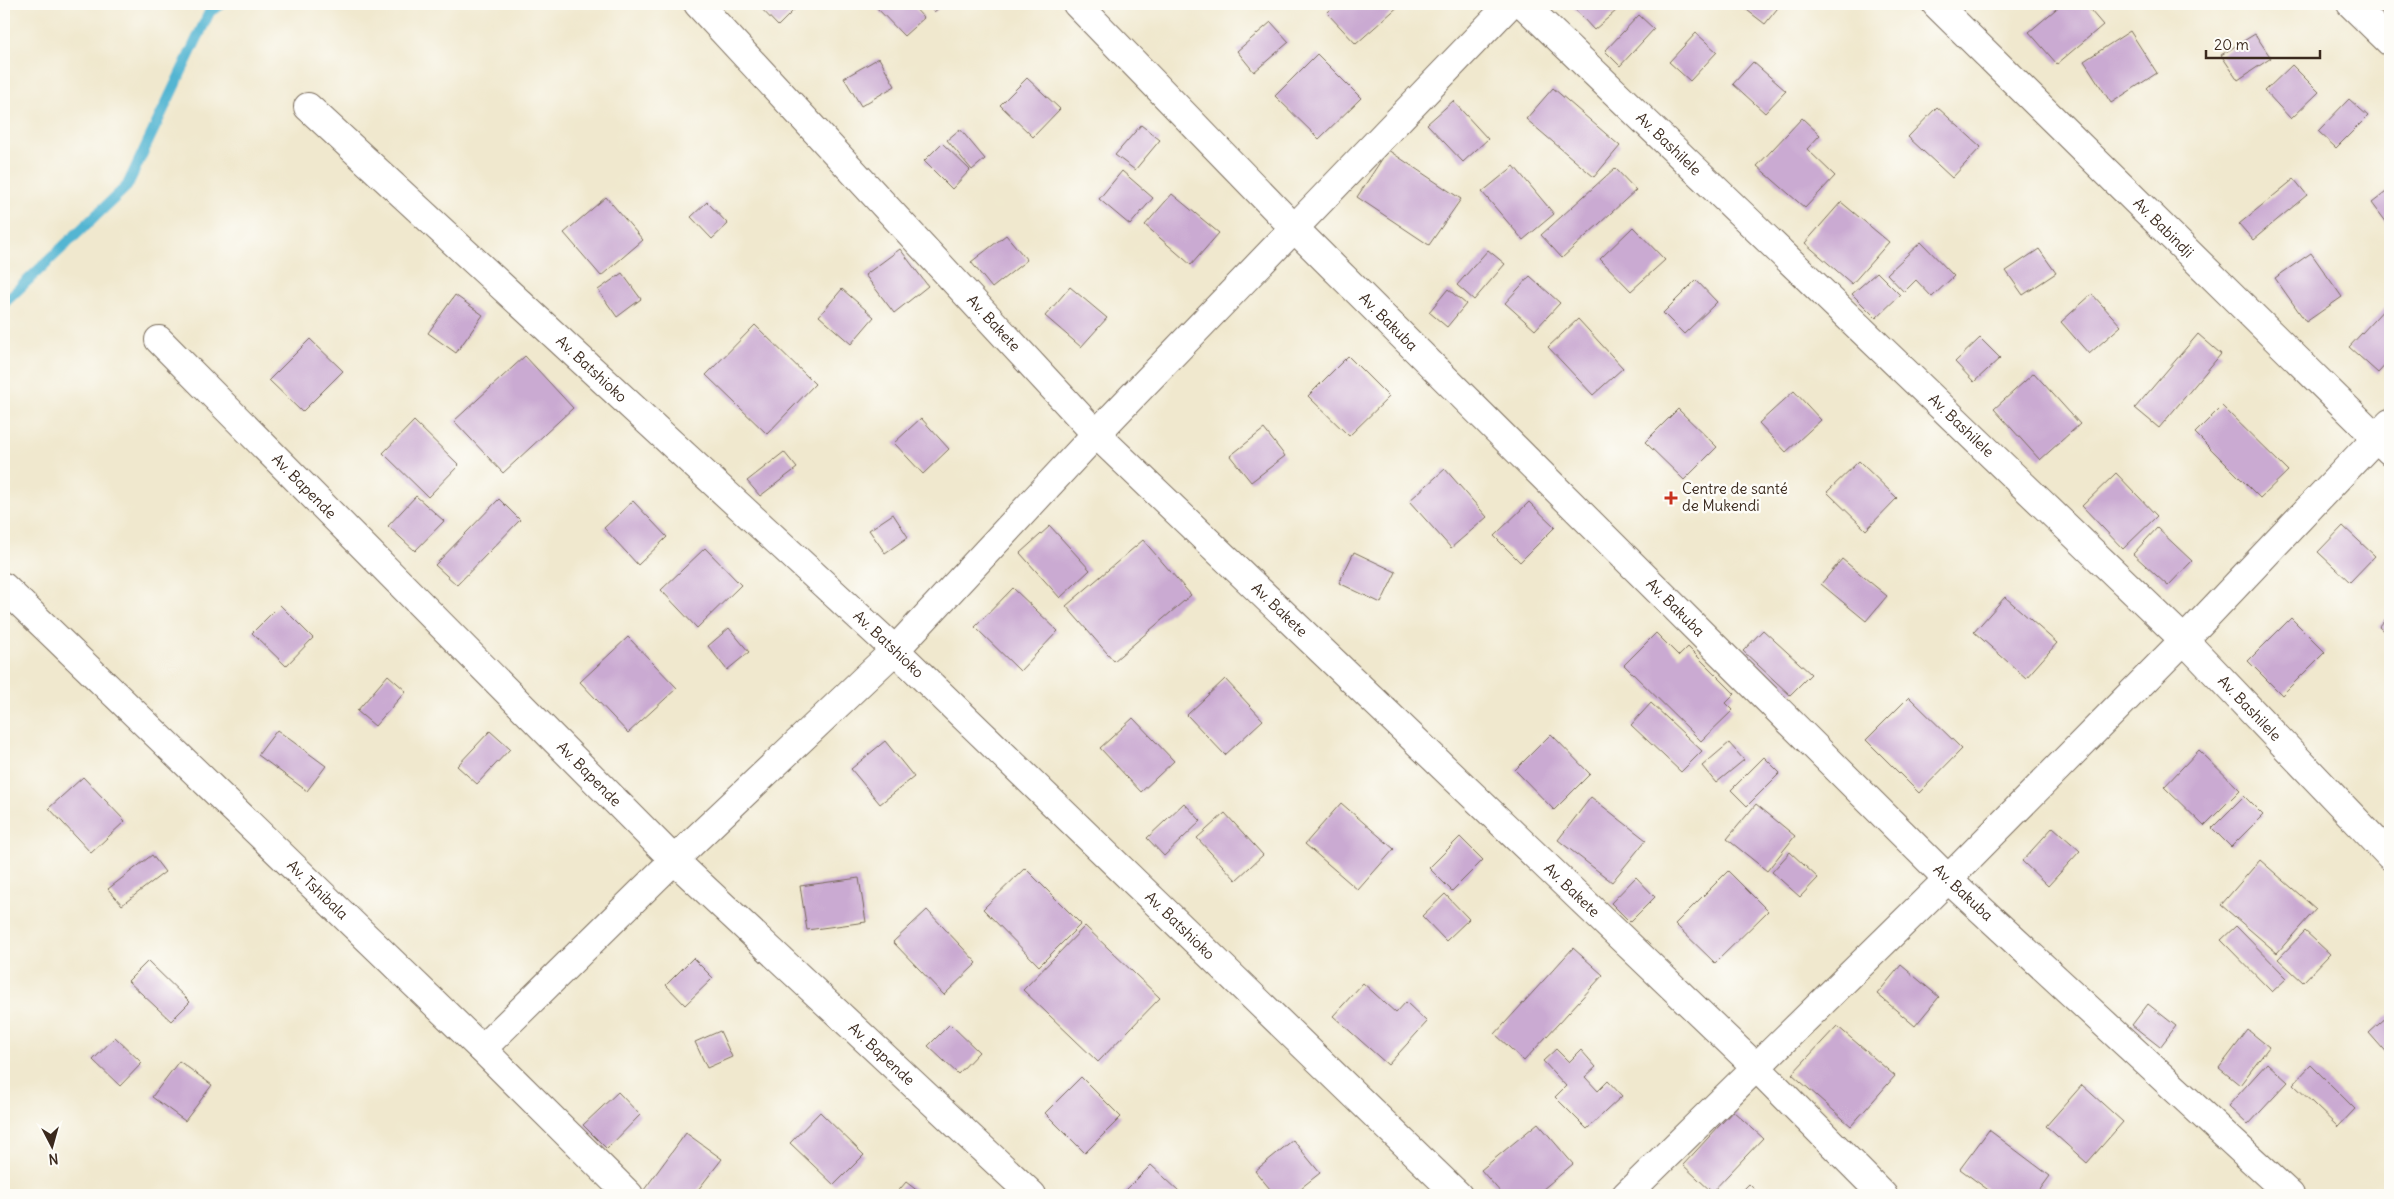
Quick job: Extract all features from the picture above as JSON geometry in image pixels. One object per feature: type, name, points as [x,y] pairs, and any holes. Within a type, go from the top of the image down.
[{"type":"street","name":"Av. Bakete","points":[[698,4],[1096,434],[1756,1067],[1882,1195]]},
{"type":"street","name":"Av. Bakuba","points":[[1077,4],[1295,229],[1948,879],[2290,1195]]},
{"type":"street","points":[[482,1049],[674,860],[894,650],[1096,434],[1510,4]]},
{"type":"street","name":"Av. Bashilele","points":[[1523,4],[2184,640],[2390,856]]},
{"type":"street","name":"Av. Babindji","points":[[1936,4],[2386,437]]},
{"type":"street","points":[[2351,4],[2390,42]]},
{"type":"street","name":"Av. Batshioko","points":[[308,107],[894,650],[1458,1195]]},
{"type":"street","name":"Av. Bapende","points":[[159,340],[674,860],[1032,1195]]},
{"type":"street","points":[[1626,1195],[1948,879],[2386,437]]},
{"type":"street","name":"Av. Tshibala","points":[[4,587],[482,1049],[629,1195]]},
{"type":"building","points":[[757,4],[800,4],[778,26]]},
{"type":"building","points":[[873,4],[911,4],[924,18],[904,36]]},
{"type":"building","points":[[927,4],[944,4],[934,12]]},
{"type":"building","points":[[1336,4],[1401,4],[1356,44],[1327,13]]},
{"type":"building","points":[[1570,4],[1624,4],[1594,30]]},
{"type":"building","points":[[1739,4],[1781,4],[1765,24]]},
{"type":"building","points":[[2062,4],[2085,4],[2103,25],[2057,64],[2029,32]]},
{"type":"building","points":[[1639,15],[1654,29],[1620,66],[1605,51]]},
{"type":"building","points":[[1271,22],[1289,42],[1254,72],[1237,51]]},
{"type":"building","points":[[2130,31],[2157,73],[2111,103],[2084,61]]},
{"type":"building","points":[[1696,33],[1717,52],[1690,81],[1669,62]]},
{"type":"building","points":[[2255,34],[2271,58],[2238,80],[2221,55]]},
{"type":"building","points":[[1317,54],[1361,98],[1319,139],[1275,96]]},
{"type":"building","points":[[879,58],[895,86],[861,106],[844,78]]},
{"type":"building","points":[[1753,62],[1786,91],[1765,113],[1733,84]]},
{"type":"building","points":[[2292,65],[2319,92],[2291,119],[2265,91]]},
{"type":"building","points":[[1027,78],[1060,109],[1033,137],[1000,105]]},
{"type":"building","points":[[1553,88],[1620,146],[1594,177],[1526,119]]},
{"type":"building","points":[[2349,99],[2368,116],[2336,148],[2318,131]]},
{"type":"building","points":[[1453,101],[1488,139],[1463,162],[1427,124]]},
{"type":"building","points":[[1937,107],[1981,147],[1952,178],[1908,137]]},
{"type":"building","points":[[1802,118],[1820,135],[1807,149],[1835,176],[1805,208],[1757,166]]},
{"type":"building","points":[[1141,125],[1160,140],[1135,170],[1115,155]]},
{"type":"building","points":[[960,129],[985,159],[972,170],[947,140]]},
{"type":"building","points":[[942,143],[970,170],[952,189],[924,161]]},
{"type":"building","points":[[1388,150],[1461,199],[1429,245],[1357,197]]},
{"type":"building","points":[[1514,166],[1554,214],[1523,240],[1482,192]]},
{"type":"building","points":[[1615,168],[1636,190],[1562,258],[1541,235]]},
{"type":"building","points":[[1122,171],[1153,198],[1130,225],[1099,199]]},
{"type":"building","points":[[2294,179],[2307,195],[2253,240],[2239,224]]},
{"type":"building","points":[[2390,189],[2390,227],[2372,203]]},
{"type":"building","points":[[1172,194],[1219,233],[1191,265],[1145,225]]},
{"type":"building","points":[[606,197],[643,240],[601,276],[564,233]]},
{"type":"building","points":[[707,202],[728,224],[712,239],[691,217]]},
{"type":"building","points":[[1841,202],[1889,242],[1852,284],[1805,243]]},
{"type":"building","points":[[1633,227],[1665,260],[1631,291],[1600,259]]},
{"type":"building","points":[[1006,235],[1027,260],[992,288],[971,262]]},
{"type":"building","points":[[1921,242],[1954,276],[1932,297],[1916,280],[1904,292],[1887,274]]},
{"type":"building","points":[[900,249],[928,286],[894,313],[865,275]]},
{"type":"building","points":[[2039,249],[2056,273],[2023,295],[2006,271]]},
{"type":"building","points":[[1488,250],[1505,264],[1474,300],[1457,285]]},
{"type":"building","points":[[2311,253],[2342,297],[2306,322],[2275,278]]},
{"type":"building","points":[[1877,272],[1900,295],[1876,318],[1852,294]]},
{"type":"building","points":[[622,273],[641,299],[617,317],[598,290]]},
{"type":"building","points":[[1530,276],[1560,303],[1535,330],[1505,303]]},
{"type":"building","points":[[1696,280],[1717,302],[1684,334],[1663,313]]},
{"type":"building","points":[[1070,287],[1107,318],[1081,347],[1045,316]]},
{"type":"building","points":[[842,289],[874,317],[851,344],[819,316]]},
{"type":"building","points":[[1448,289],[1466,304],[1447,327],[1429,312]]},
{"type":"building","points":[[2092,294],[2121,326],[2089,354],[2061,322]]},
{"type":"building","points":[[455,295],[483,315],[456,353],[428,333]]},
{"type":"building","points":[[2387,306],[2390,309],[2390,360],[2378,373],[2349,347]]},
{"type":"building","points":[[1578,319],[1623,368],[1593,395],[1548,347]]},
{"type":"building","points":[[755,325],[815,384],[767,434],[706,375]]},
{"type":"building","points":[[2198,334],[2221,354],[2159,428],[2135,408]]},
{"type":"building","points":[[1980,338],[2000,358],[1974,382],[1955,362]]},
{"type":"building","points":[[310,339],[343,371],[302,412],[269,380]]},
{"type":"building","points":[[525,356],[573,408],[503,473],[454,421]]},
{"type":"building","points":[[1348,356],[1389,397],[1349,436],[1308,396]]},
{"type":"building","points":[[2034,373],[2080,424],[2040,460],[1994,409]]},
{"type":"building","points":[[1794,391],[1821,420],[1786,452],[1759,423]]},
{"type":"building","points":[[2222,406],[2288,471],[2260,498],[2195,433]]},
{"type":"building","points":[[1678,409],[1717,447],[1684,480],[1645,442]]},
{"type":"building","points":[[921,418],[949,449],[923,474],[894,443]]},
{"type":"building","points":[[414,421],[459,465],[428,497],[383,453]]},
{"type":"building","points":[[1264,429],[1285,456],[1251,482],[1230,456]]},
{"type":"building","points":[[784,452],[797,468],[760,496],[747,481]]},
{"type":"building","points":[[1859,461],[1897,498],[1866,530],[1827,492]]},
{"type":"building","points":[[1445,469],[1487,517],[1451,548],[1409,501]]},
{"type":"building","points":[[2116,473],[2157,516],[2123,549],[2082,506]]},
{"type":"building","points":[[416,496],[444,521],[415,551],[388,526]]},
{"type":"building","points":[[499,499],[520,520],[457,585],[435,565]]},
{"type":"building","points":[[633,501],[667,537],[638,565],[604,528]]},
{"type":"building","points":[[1529,502],[1555,527],[1520,562],[1494,536]]},
{"type":"building","points":[[893,514],[908,537],[885,553],[869,530]]},
{"type":"building","points":[[1050,526],[1090,570],[1060,598],[1020,553]]},
{"type":"building","points":[[2343,526],[2375,556],[2350,582],[2318,552]]},
{"type":"building","points":[[2157,528],[2192,561],[2168,586],[2133,554]]},
{"type":"building","points":[[1143,540],[1191,595],[1114,661],[1066,606]]},
{"type":"building","points":[[705,548],[741,585],[697,628],[661,590]]},
{"type":"building","points":[[1354,552],[1396,572],[1381,603],[1339,583]]},
{"type":"building","points":[[1842,559],[1887,596],[1866,621],[1821,584]]},
{"type":"building","points":[[1013,588],[1058,631],[1020,671],[975,627]]},
{"type":"building","points":[[2005,597],[2057,643],[2026,678],[1974,632]]},
{"type":"building","points":[[280,605],[313,638],[286,666],[252,633]]},
{"type":"building","points":[[2390,614],[2390,637],[2379,627]]},
{"type":"building","points":[[2291,618],[2325,652],[2282,695],[2248,661]]},
{"type":"building","points":[[729,628],[749,652],[727,670],[708,646]]},
{"type":"building","points":[[1763,630],[1811,674],[1790,695],[1743,651]]},
{"type":"building","points":[[1656,633],[1679,656],[1688,647],[1735,694],[1726,703],[1733,710],[1701,741],[1624,665]]},
{"type":"building","points":[[628,637],[677,688],[628,733],[580,682]]},
{"type":"building","points":[[388,675],[406,691],[375,726],[357,711]]},
{"type":"building","points":[[1225,679],[1263,720],[1225,755],[1187,715]]},
{"type":"building","points":[[1909,697],[1962,749],[1919,793],[1866,740]]},
{"type":"building","points":[[1651,703],[1702,751],[1681,772],[1631,725]]},
{"type":"building","points":[[1133,718],[1174,761],[1141,792],[1100,748]]},
{"type":"building","points":[[277,730],[326,766],[307,791],[258,755]]},
{"type":"building","points":[[490,731],[510,749],[477,784],[457,766]]},
{"type":"building","points":[[1551,734],[1590,774],[1554,810],[1515,770]]},
{"type":"building","points":[[885,741],[914,777],[880,804],[851,769]]},
{"type":"building","points":[[1729,743],[1744,760],[1716,783],[1702,766]]},
{"type":"building","points":[[2199,750],[2240,790],[2204,826],[2164,787]]},
{"type":"building","points":[[1764,757],[1780,773],[1747,806],[1731,790]]},
{"type":"building","points":[[83,777],[125,821],[91,853],[49,808]]},
{"type":"building","points":[[2244,796],[2263,815],[2231,847],[2212,828]]},
{"type":"building","points":[[1591,797],[1646,840],[1612,882],[1558,840]]},
{"type":"building","points":[[1184,803],[1201,821],[1164,856],[1147,838]]},
{"type":"building","points":[[1341,803],[1394,849],[1358,890],[1305,844]]},
{"type":"building","points":[[1756,804],[1795,836],[1767,871],[1727,839]]},
{"type":"building","points":[[1225,813],[1263,855],[1236,880],[1197,838]]},
{"type":"building","points":[[2053,827],[2080,851],[2048,886],[2022,861]]},
{"type":"building","points":[[1460,837],[1483,860],[1452,891],[1429,868]]},
{"type":"building","points":[[1790,852],[1818,878],[1800,897],[1772,872]]},
{"type":"building","points":[[152,855],[165,872],[122,905],[108,889]]},
{"type":"building","points":[[2260,860],[2316,909],[2277,953],[2221,905]]},
{"type":"building","points":[[1025,868],[1081,924],[1039,966],[983,909]]},
{"type":"building","points":[[1728,871],[1768,911],[1715,963],[1675,924]]},
{"type":"building","points":[[1636,877],[1655,897],[1630,922],[1611,903]]},
{"type":"building","points":[[859,878],[866,922],[807,930],[800,886]]},
{"type":"building","points":[[1445,894],[1469,919],[1446,941],[1422,916]]},
{"type":"building","points":[[927,910],[977,963],[944,995],[893,942]]},
{"type":"building","points":[[1085,926],[1160,998],[1098,1062],[1023,990]]},
{"type":"building","points":[[2236,926],[2287,978],[2272,992],[2221,940]]},
{"type":"building","points":[[2305,931],[2330,954],[2303,982],[2278,959]]},
{"type":"building","points":[[1573,948],[1603,975],[1524,1061],[1495,1034]]},
{"type":"building","points":[[693,958],[713,978],[685,1005],[666,985]]},
{"type":"building","points":[[148,961],[190,1002],[171,1021],[128,981]]},
{"type":"building","points":[[1901,965],[1939,997],[1915,1026],[1877,994]]},
{"type":"building","points":[[1363,983],[1396,1013],[1406,1002],[1427,1022],[1388,1065],[1333,1016]]},
{"type":"building","points":[[2148,1004],[2176,1026],[2160,1047],[2132,1025]]},
{"type":"building","points":[[2390,1014],[2390,1057],[2369,1033]]},
{"type":"building","points":[[950,1024],[979,1052],[958,1074],[928,1046]]},
{"type":"building","points":[[1837,1026],[1895,1076],[1851,1126],[1792,1074]]},
{"type":"building","points":[[2248,1030],[2269,1047],[2240,1085],[2219,1068]]},
{"type":"building","points":[[720,1031],[732,1057],[707,1068],[695,1042]]},
{"type":"building","points":[[115,1037],[142,1063],[120,1086],[93,1060]]},
{"type":"building","points":[[1556,1049],[1569,1062],[1581,1050],[1596,1067],[1585,1077],[1598,1091],[1608,1081],[1622,1096],[1587,1129],[1555,1097],[1566,1086],[1543,1061]]},
{"type":"building","points":[[179,1061],[212,1085],[185,1121],[152,1097]]},
{"type":"building","points":[[2267,1063],[2288,1082],[2248,1125],[2228,1106]]},
{"type":"building","points":[[2311,1065],[2355,1109],[2338,1127],[2293,1084]]},
{"type":"building","points":[[1081,1077],[1121,1117],[1085,1153],[1045,1113]]},
{"type":"building","points":[[2082,1085],[2123,1122],[2087,1163],[2046,1126]]},
{"type":"building","points":[[618,1092],[640,1115],[607,1149],[583,1125]]},
{"type":"building","points":[[1733,1111],[1763,1138],[1712,1192],[1683,1165]]},
{"type":"building","points":[[820,1112],[864,1155],[834,1185],[790,1143]]},
{"type":"building","points":[[1538,1123],[1573,1164],[1536,1195],[1503,1195],[1481,1170]]},
{"type":"building","points":[[1989,1130],[2050,1176],[2036,1195],[1995,1195],[1960,1169]]},
{"type":"building","points":[[686,1133],[722,1159],[694,1195],[641,1194]]},
{"type":"building","points":[[1293,1140],[1320,1173],[1292,1195],[1275,1195],[1255,1171]]},
{"type":"building","points":[[1151,1165],[1179,1191],[1175,1195],[1121,1195]]},
{"type":"building","points":[[906,1182],[923,1195],[895,1195]]},
{"type":"building","points":[[1749,1184],[1760,1195],[1738,1195]]},
{"type":"waterway","points":[[4,303],[127,186],[210,11],[222,4]]},
{"type":"place","name":"Centre de santé de Mukendi","points":[[1671,498]]}]
